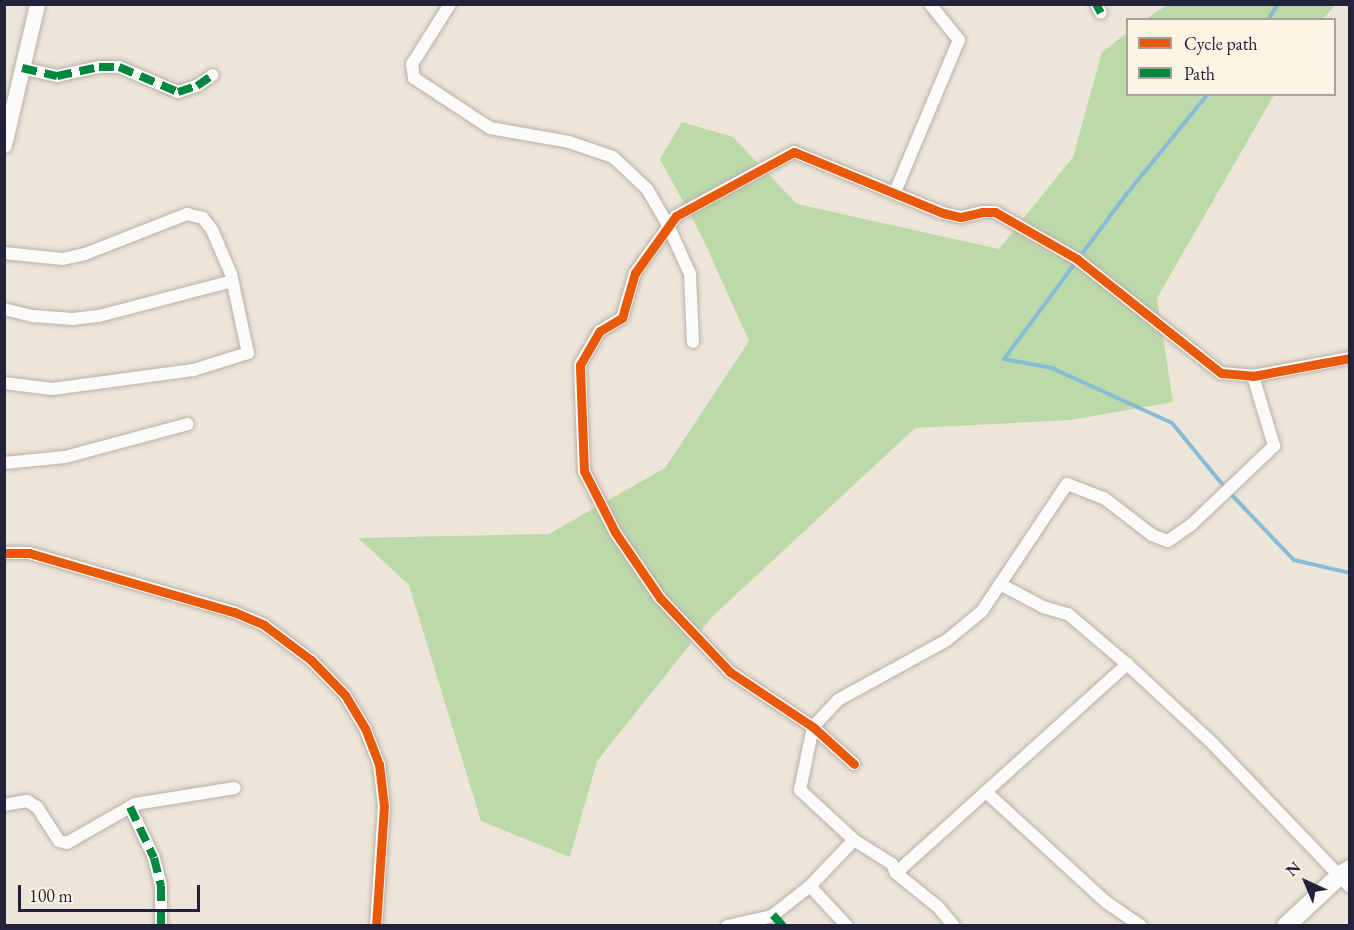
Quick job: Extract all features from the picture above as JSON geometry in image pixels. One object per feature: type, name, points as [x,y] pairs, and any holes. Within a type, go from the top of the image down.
[{"type":"main road","points":[[1286,926],[1346,878]]},
{"type":"street","points":[[4,145],[37,4]]},
{"type":"street","points":[[450,4],[412,64],[414,78],[490,128],[569,142],[613,157],[647,189],[668,225],[690,274],[693,342]]},
{"type":"street","points":[[895,192],[959,40],[930,4]]},
{"type":"street","points":[[22,68],[57,76],[99,67],[119,67],[178,92],[197,86],[213,75]]},
{"type":"street","points":[[854,764],[813,727],[730,672],[660,598],[615,532],[584,471],[580,365],[600,331],[622,318],[635,273],[676,216],[794,152],[943,213],[961,217],[982,212],[995,212],[1077,259],[1221,373],[1253,376],[1350,358]]},
{"type":"street","points":[[4,252],[54,258],[85,254],[187,214],[203,218],[212,230],[232,281],[248,353],[238,358],[193,370],[52,389],[4,383]]},
{"type":"street","points":[[4,309],[43,317],[73,319],[99,316],[232,281]]},
{"type":"street","points":[[954,926],[938,907],[896,873],[892,864],[854,840],[800,790],[813,727],[838,700],[947,640],[982,611],[1067,484],[1104,498],[1152,535],[1168,541],[1191,525],[1274,446],[1253,376]]},
{"type":"street","points":[[4,463],[65,457],[189,424]]},
{"type":"street","points":[[4,553],[29,553],[234,612],[264,625],[311,660],[345,695],[365,728],[379,764],[384,806],[376,926]]},
{"type":"street","points":[[1000,584],[1043,607],[1068,614],[1127,664],[1213,744],[1346,878]]},
{"type":"street","points":[[896,873],[1127,664]]},
{"type":"street","points":[[4,805],[27,801],[38,807],[59,841],[67,843],[130,807],[235,788]]},
{"type":"street","points":[[986,792],[1106,902],[1141,926]]},
{"type":"street","points":[[130,807],[154,858],[161,886],[161,926]]},
{"type":"street","points":[[727,926],[773,915],[810,886],[854,840]]},
{"type":"street","points":[[810,886],[847,926]]},
{"type":"street","points":[[773,915],[783,926]]},
{"type":"green space","points":[[1167,4],[1335,5],[1324,18],[1148,18]]},
{"type":"green space","points":[[1126,34],[1126,96],[1273,96],[1157,298],[1173,402],[1071,420],[915,428],[712,617],[597,761],[570,857],[481,821],[409,585],[358,538],[549,534],[665,468],[749,341],[703,239],[660,159],[682,122],[733,137],[797,204],[999,249],[1073,157],[1102,52]]},
{"type":"waterway","points":[[1269,18],[1278,4]]},
{"type":"waterway","points":[[1206,96],[1128,192],[1004,359],[1052,368],[1172,423],[1227,490],[1294,560],[1350,573]]},
{"type":"marked path","points":[[1096,4],[1101,13]]},
{"type":"marked path","points":[[22,68],[57,76],[99,67],[119,67],[178,92],[197,86],[213,75]]},
{"type":"marked path","points":[[130,807],[154,858],[161,886],[161,926]]},
{"type":"marked path","points":[[773,915],[783,926]]},
{"type":"cycle path","points":[[854,764],[813,727],[730,672],[660,598],[615,532],[584,471],[580,365],[600,331],[622,318],[635,273],[676,216],[794,152],[943,213],[961,217],[982,212],[995,212],[1077,259],[1221,373],[1253,376],[1350,358]]},
{"type":"cycle path","points":[[4,553],[29,553],[234,612],[264,625],[311,660],[345,695],[365,728],[379,764],[384,806],[376,926]]}]
